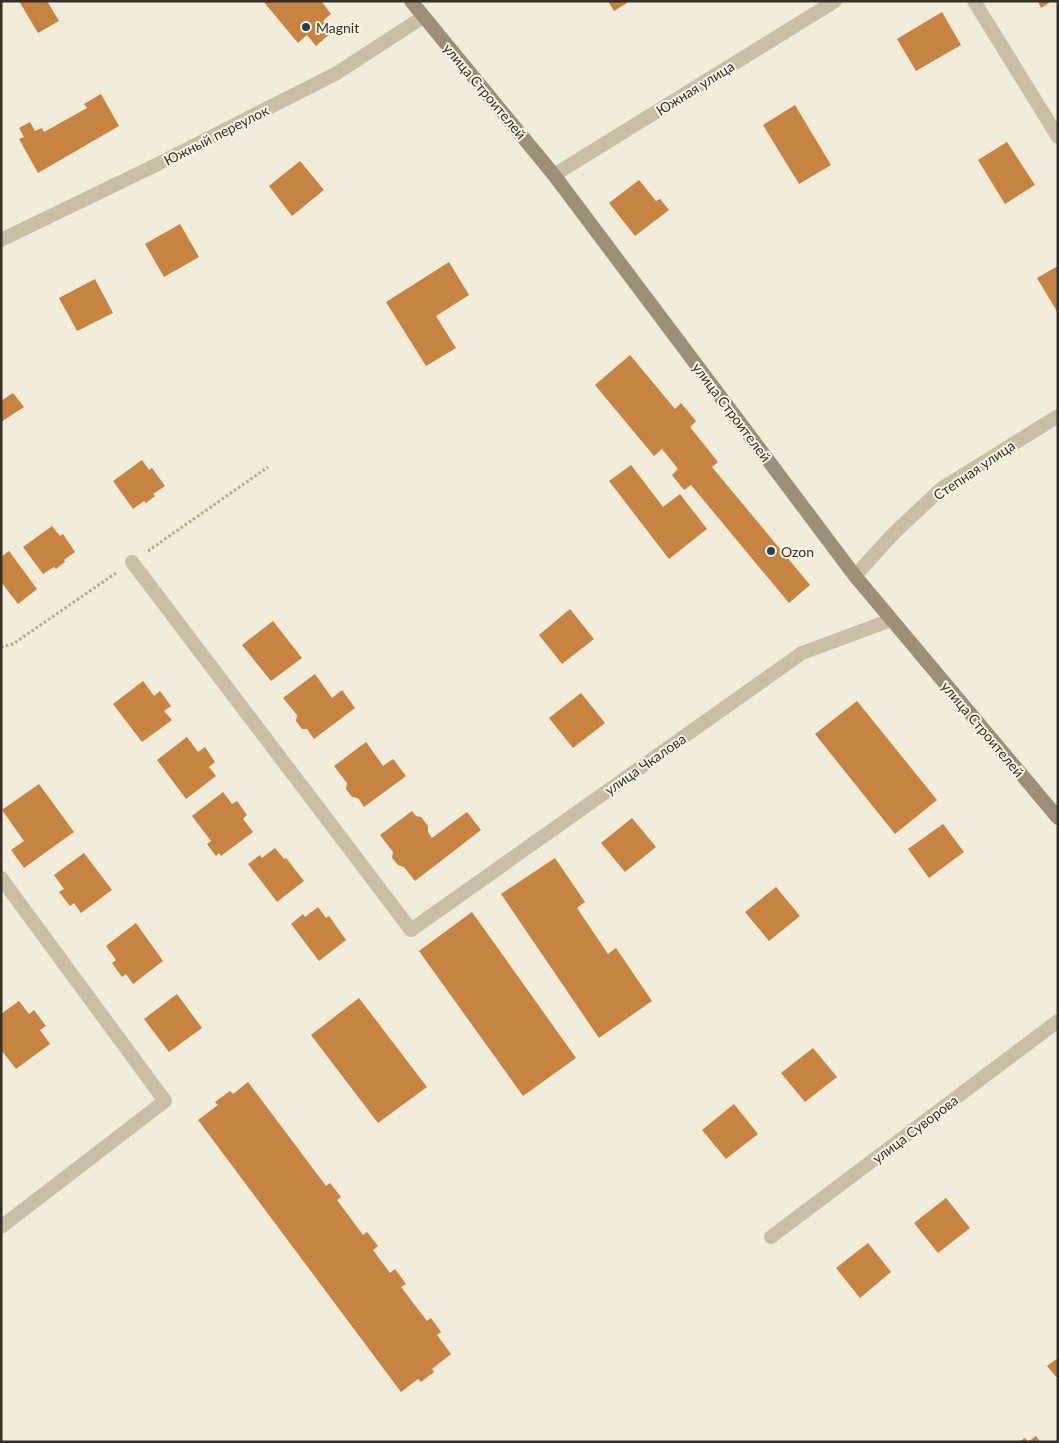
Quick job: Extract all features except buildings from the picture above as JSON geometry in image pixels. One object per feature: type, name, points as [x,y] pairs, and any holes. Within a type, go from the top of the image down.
[{"type":"main road","name":"улица Строителей","points":[[410,1],[554,175],[855,576],[1058,818]]},
{"type":"street","name":"Южная улица","points":[[554,175],[835,1]]},
{"type":"street","points":[[974,1],[1058,137]]},
{"type":"street","name":"Южный переулок","points":[[1,240],[158,164],[337,73],[423,17]]},
{"type":"street","name":"Степная улица","points":[[855,576],[893,534],[941,489],[1058,416]]},
{"type":"street","name":"улица Чкалова","points":[[132,562],[411,930],[802,653],[891,620]]},
{"type":"street","points":[[1,878],[165,1100],[1,1227]]},
{"type":"street","name":"улица Суворова","points":[[771,1237],[1058,1021]]},
{"type":"place","name":"Magnit","points":[[306,27]]},
{"type":"place","name":"Ozon","points":[[771,551]]}]
